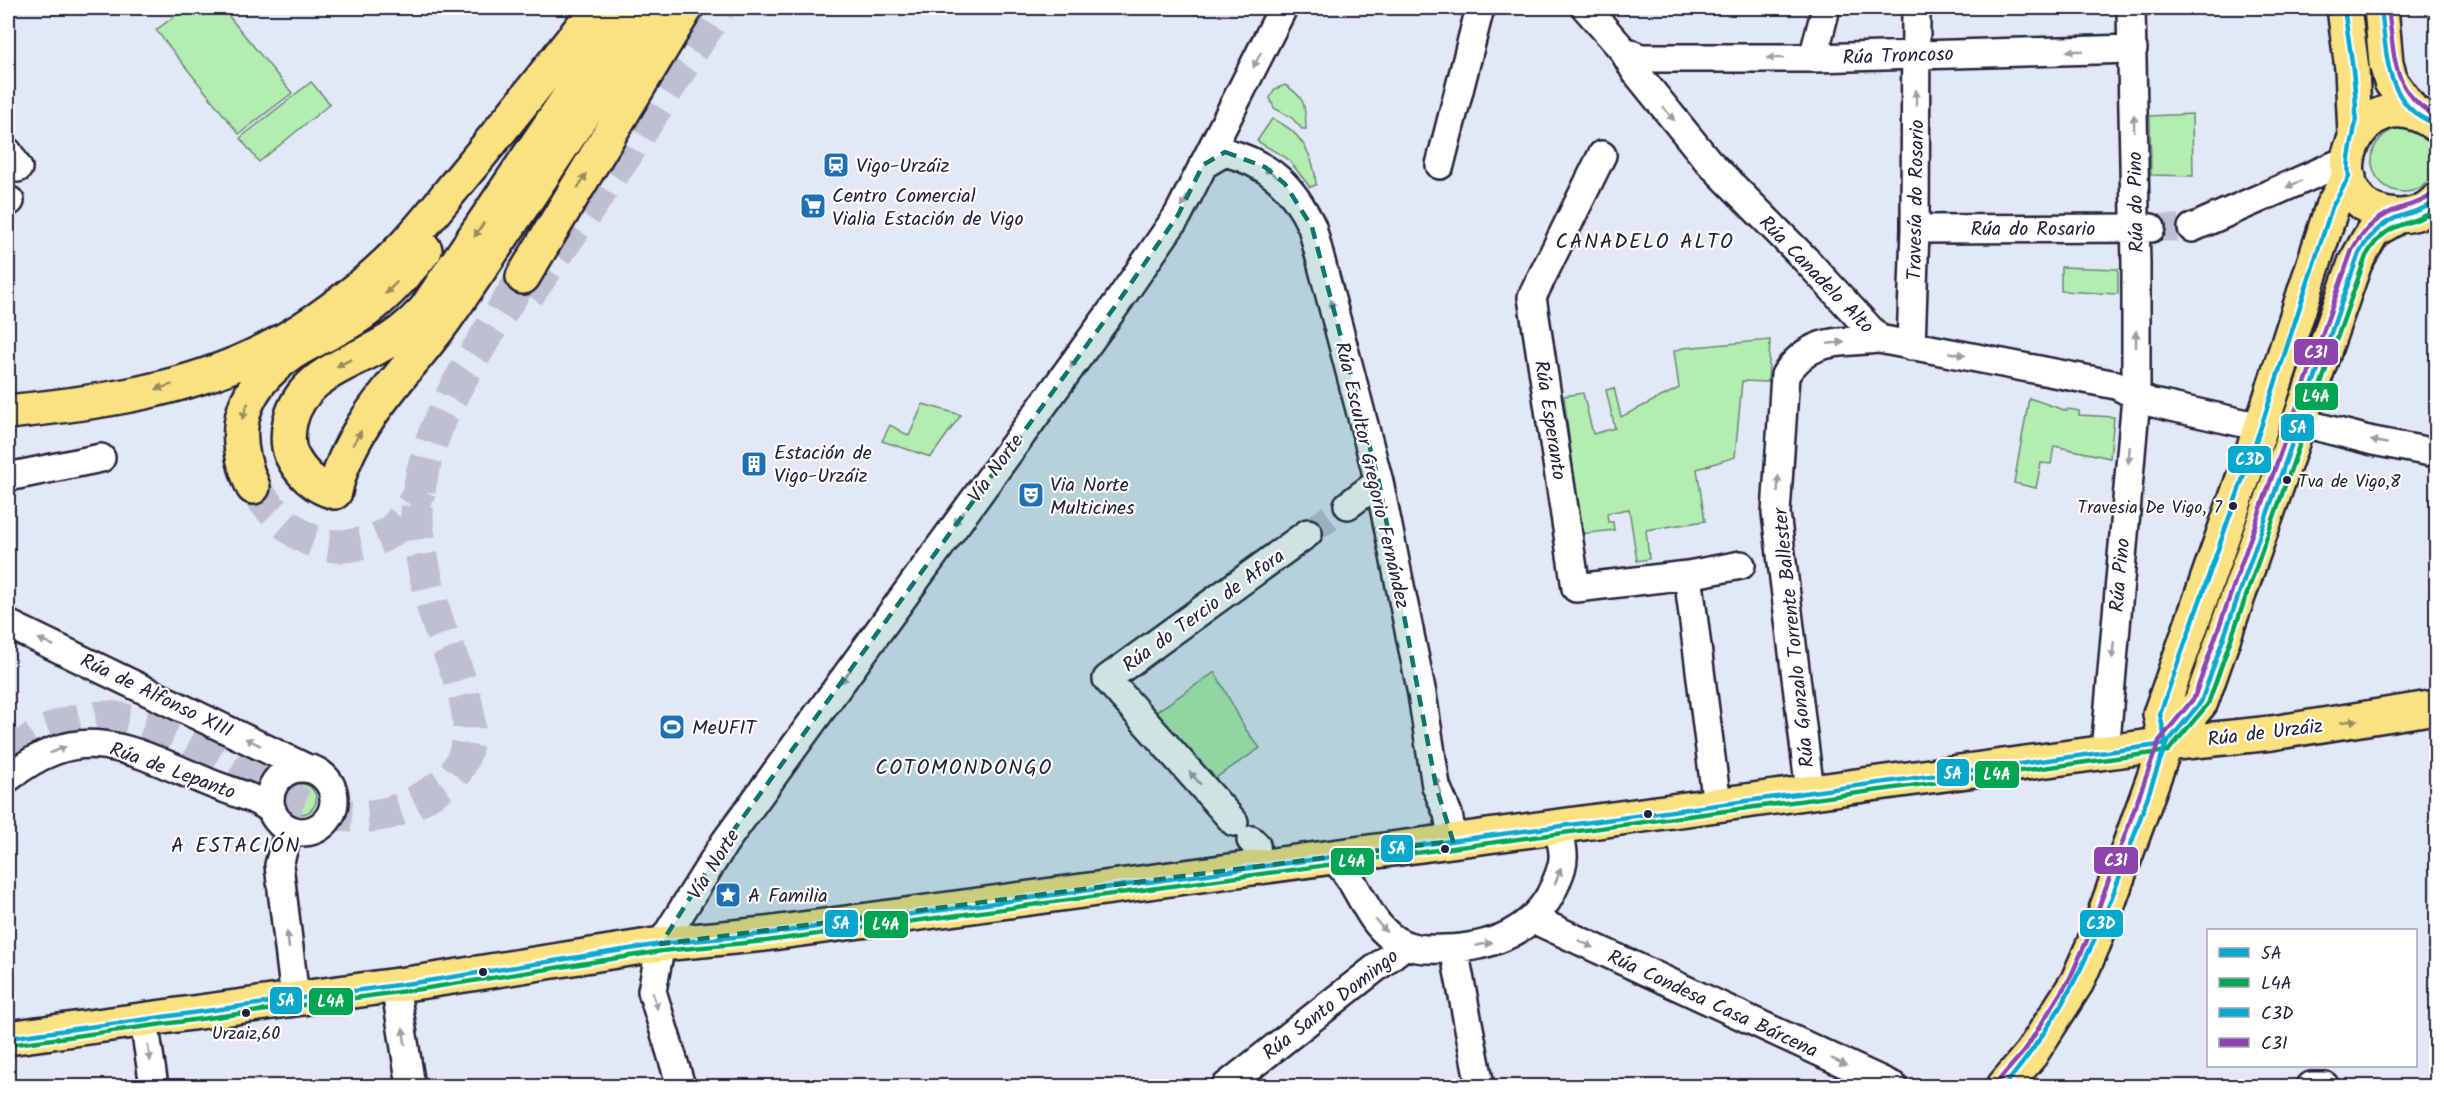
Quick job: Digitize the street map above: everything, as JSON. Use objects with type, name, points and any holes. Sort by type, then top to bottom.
[{"type":"main road","points":[[8,412],[56,407],[155,390],[218,370],[266,350],[330,310],[402,248],[517,111],[597,8]]},
{"type":"main road","points":[[253,487],[242,461],[239,435],[244,412],[255,388],[274,366],[362,314],[414,265],[577,48],[603,8]]},
{"type":"main road","points":[[629,8],[425,310],[407,329],[378,348],[322,375],[304,390],[292,412],[288,431],[290,451],[298,467],[325,489],[335,492],[338,474],[357,438],[382,401],[445,320],[653,8]]},
{"type":"main road","points":[[523,276],[686,8]]},
{"type":"main road","points":[[2344,8],[2354,81],[2350,157],[2353,188],[2367,205],[2388,215],[2424,210]]},
{"type":"main road","points":[[2381,8],[2386,41],[2386,63],[2391,82],[2429,112]]},
{"type":"main road","points":[[2166,744],[2160,714],[2261,427],[2350,157],[2371,119],[2391,111],[2429,112]]},
{"type":"main road","points":[[2004,1086],[2031,1054],[2077,982],[2094,943],[2166,744],[2201,702],[2359,253],[2373,231],[2424,210]]},
{"type":"main road","name":"Rúa de Urzáiz","points":[[1344,860],[1453,841],[2105,752],[2272,733],[2436,707]]},
{"type":"main road","points":[[8,1038],[395,985],[661,944],[765,934],[1248,843],[1344,860]]},
{"type":"street","name":"Vía Norte","points":[[661,944],[682,914],[725,842],[1116,305],[1178,215],[1217,149],[1283,8]]},
{"type":"street","points":[[1440,165],[1480,8]]},
{"type":"street","name":"Rúa Canadelo Alto","points":[[1586,8],[1623,50],[1645,83],[1708,161],[1806,260],[1879,339],[2116,385],[2136,397],[2222,420],[2261,427]]},
{"type":"street","points":[[1813,58],[1826,8]]},
{"type":"street","name":"Travesía do Rosario","points":[[1911,345],[1916,229],[1916,8]]},
{"type":"street","name":"Rúa do Pino","points":[[2131,8],[2143,228],[2136,397]]},
{"type":"street","name":"Rúa Troncoso","points":[[1623,50],[1640,58],[1813,58],[2133,50]]},
{"type":"street","points":[[1645,83],[1644,75],[1662,58]]},
{"type":"street","name":"Rúa Escultor Gregorio Fernández","points":[[1217,149],[1265,167],[1285,184],[1304,210],[1312,227],[1379,482],[1422,694],[1437,786],[1448,814],[1453,841]]},
{"type":"street","name":"Rúa Esperanto","points":[[1602,155],[1532,297],[1576,588],[1688,575],[1741,565]]},
{"type":"street","points":[[2192,228],[2350,157]]},
{"type":"street","name":"Rúa do Rosario","points":[[1916,229],[2143,228]]},
{"type":"street","name":"Rúa Gonzalo Torrente Ballester","points":[[1810,792],[1776,513],[1785,375],[1797,357],[1809,349],[1824,344],[1879,339]]},
{"type":"street","name":"Rúa Pino","points":[[2105,752],[2136,397]]},
{"type":"street","points":[[2299,422],[2332,432],[2436,453]]},
{"type":"street","points":[[8,477],[101,458]]},
{"type":"street","points":[[1348,505],[1379,482]]},
{"type":"street","name":"Rúa do Tercio de Afora","points":[[1248,843],[1107,679],[1308,533]]},
{"type":"street","points":[[1688,575],[1717,805]]},
{"type":"street","name":"Rúa de Alfonso XIII","points":[[8,624],[306,768]]},
{"type":"street","name":"Rúa de Lepanto","points":[[8,778],[37,758],[58,749],[69,745],[96,743],[149,757],[222,789],[246,796],[280,820]]},
{"type":"street","points":[[280,820],[297,832],[314,829],[329,817],[334,807],[334,796],[326,777],[306,768],[285,773],[272,789],[280,820],[279,865],[295,998]]},
{"type":"street","points":[[1344,860],[1377,923],[1391,937],[1405,945],[1424,950],[1454,949],[1491,943],[1515,934],[1547,903],[1563,865],[1563,852],[1557,827]]},
{"type":"street","name":"Rúa Condesa Casa Bárcena","points":[[1533,919],[1893,1086]]},
{"type":"street","points":[[661,944],[652,991],[681,1086]]},
{"type":"street","name":"Rúa Santo Domingo","points":[[1227,1086],[1405,945]]},
{"type":"street","points":[[1454,949],[1480,1086]]},
{"type":"street","points":[[395,985],[411,1086]]},
{"type":"street","points":[[144,1021],[154,1086]]},
{"type":"street","points":[[2311,1086],[2325,1086]]},
{"type":"highlighted area","points":[[1225,152],[1265,167],[1285,184],[1312,227],[1379,482],[1436,786],[1453,841],[661,944],[725,842],[1116,305],[1178,215],[1203,165]]},
{"type":"green space","points":[[186,8],[222,8],[292,93],[239,134],[156,30]]},
{"type":"green space","points":[[311,82],[330,104],[259,162],[240,138]]},
{"type":"green space","points":[[1285,85],[1301,98],[1306,129],[1302,129],[1291,117],[1274,108],[1270,98],[1275,89]]},
{"type":"green space","points":[[2192,114],[2193,176],[2151,175],[2150,116]]},
{"type":"green space","points":[[1272,119],[1290,129],[1304,145],[1315,174],[1316,185],[1310,187],[1288,159],[1257,141]]},
{"type":"green space","points":[[2398,128],[2410,128],[2427,137],[2434,148],[2436,160],[2434,172],[2427,183],[2410,192],[2398,192],[2386,187],[2377,178],[2372,166],[2372,154],[2377,142],[2386,133]]},
{"type":"green space","points":[[2061,267],[2118,269],[2118,294],[2061,291]]},
{"type":"green space","points":[[1770,340],[1768,382],[1742,381],[1735,457],[1697,469],[1705,521],[1646,530],[1649,559],[1637,561],[1629,509],[1607,513],[1608,522],[1613,522],[1614,530],[1581,534],[1564,396],[1583,393],[1593,434],[1615,428],[1606,390],[1614,388],[1621,417],[1679,388],[1674,351],[1683,348]]},
{"type":"green space","points":[[2029,398],[2067,411],[2068,409],[2079,411],[2079,415],[2114,417],[2110,458],[2054,446],[2051,464],[2041,463],[2036,488],[2014,483]]},
{"type":"green space","points":[[923,404],[961,415],[931,457],[882,441],[890,425],[909,436]]},
{"type":"green space","points":[[1215,672],[1246,730],[1260,748],[1211,781],[1153,714]]},
{"type":"green space","points":[[301,784],[307,785],[315,793],[315,805],[307,813],[301,814],[295,813],[287,805],[286,799],[287,793],[295,785]]},
{"type":"tunnel","points":[[528,295],[624,158],[719,8]]},
{"type":"tunnel","points":[[2151,228],[2192,228]]},
{"type":"tunnel","points":[[8,758],[18,749],[52,729],[77,720],[103,717],[149,727],[204,751],[301,804],[347,816],[393,812],[422,798],[451,778],[466,751],[469,731],[468,711],[457,671],[435,614],[423,564],[417,515],[420,482],[428,451],[455,390],[523,277]]},
{"type":"tunnel","points":[[253,487],[290,528],[319,543],[337,546],[366,542],[384,536],[404,517],[421,489]]},
{"type":"tunnel","points":[[1308,533],[1348,505]]},
{"type":"transit line","name":"C3D","points":[[2344,8],[2356,102],[2349,177]]},
{"type":"transit line","name":"5A","points":[[2381,8],[2388,65],[2397,91],[2415,113],[2436,125]]},
{"type":"transit line","name":"C3I","points":[[2388,8],[2394,56],[2402,83],[2421,106],[2436,116]]},
{"type":"transit line","name":"C3D","points":[[2166,744],[2160,714],[2261,427],[2332,207],[2349,177]]},
{"type":"transit line","name":"C3I","points":[[1998,1081],[2025,1050],[2070,978],[2087,940],[2159,741],[2194,698],[2352,250],[2361,236],[2379,219],[2431,195]]},
{"type":"transit line","name":"5A","points":[[8,1038],[427,981],[661,944],[765,934],[2166,744],[2201,702],[2359,253],[2382,226],[2436,201]]},
{"type":"transit line","name":"L4A","points":[[9,1045],[428,988],[662,951],[766,941],[2168,751],[2208,704],[2366,256],[2374,244],[2390,230],[2436,210]]},
{"type":"transit line","name":"C3D","points":[[2004,1086],[2035,1047],[2083,965],[2102,923],[2166,744]]},
{"type":"place","name":"Vigo-Urzáiz","points":[[836,165]]},
{"type":"place","name":"Centro Comercial Vialia Estación de Vigo","points":[[813,206]]},
{"type":"place","name":"Estación de Vigo-Urzáiz","points":[[754,464]]},
{"type":"place","name":"Tva de Vigo,8","points":[[2287,480]]},
{"type":"place","name":"Via Norte Multicines","points":[[1031,495]]},
{"type":"place","name":"Travesia De Vigo, 7","points":[[2233,506]]},
{"type":"place","name":"MeUFIT","points":[[672,727]]},
{"type":"place","name":"A Familia","points":[[728,895]]},
{"type":"place","name":"Urzaiz,60","points":[[246,1013]]},
{"type":"district","name":"CANADELO ALTO","points":[[1645,241]]},
{"type":"district","name":"COTOMONDONGO","points":[[964,767]]},
{"type":"district","name":"A ESTACIÓN","points":[[236,845]]}]
